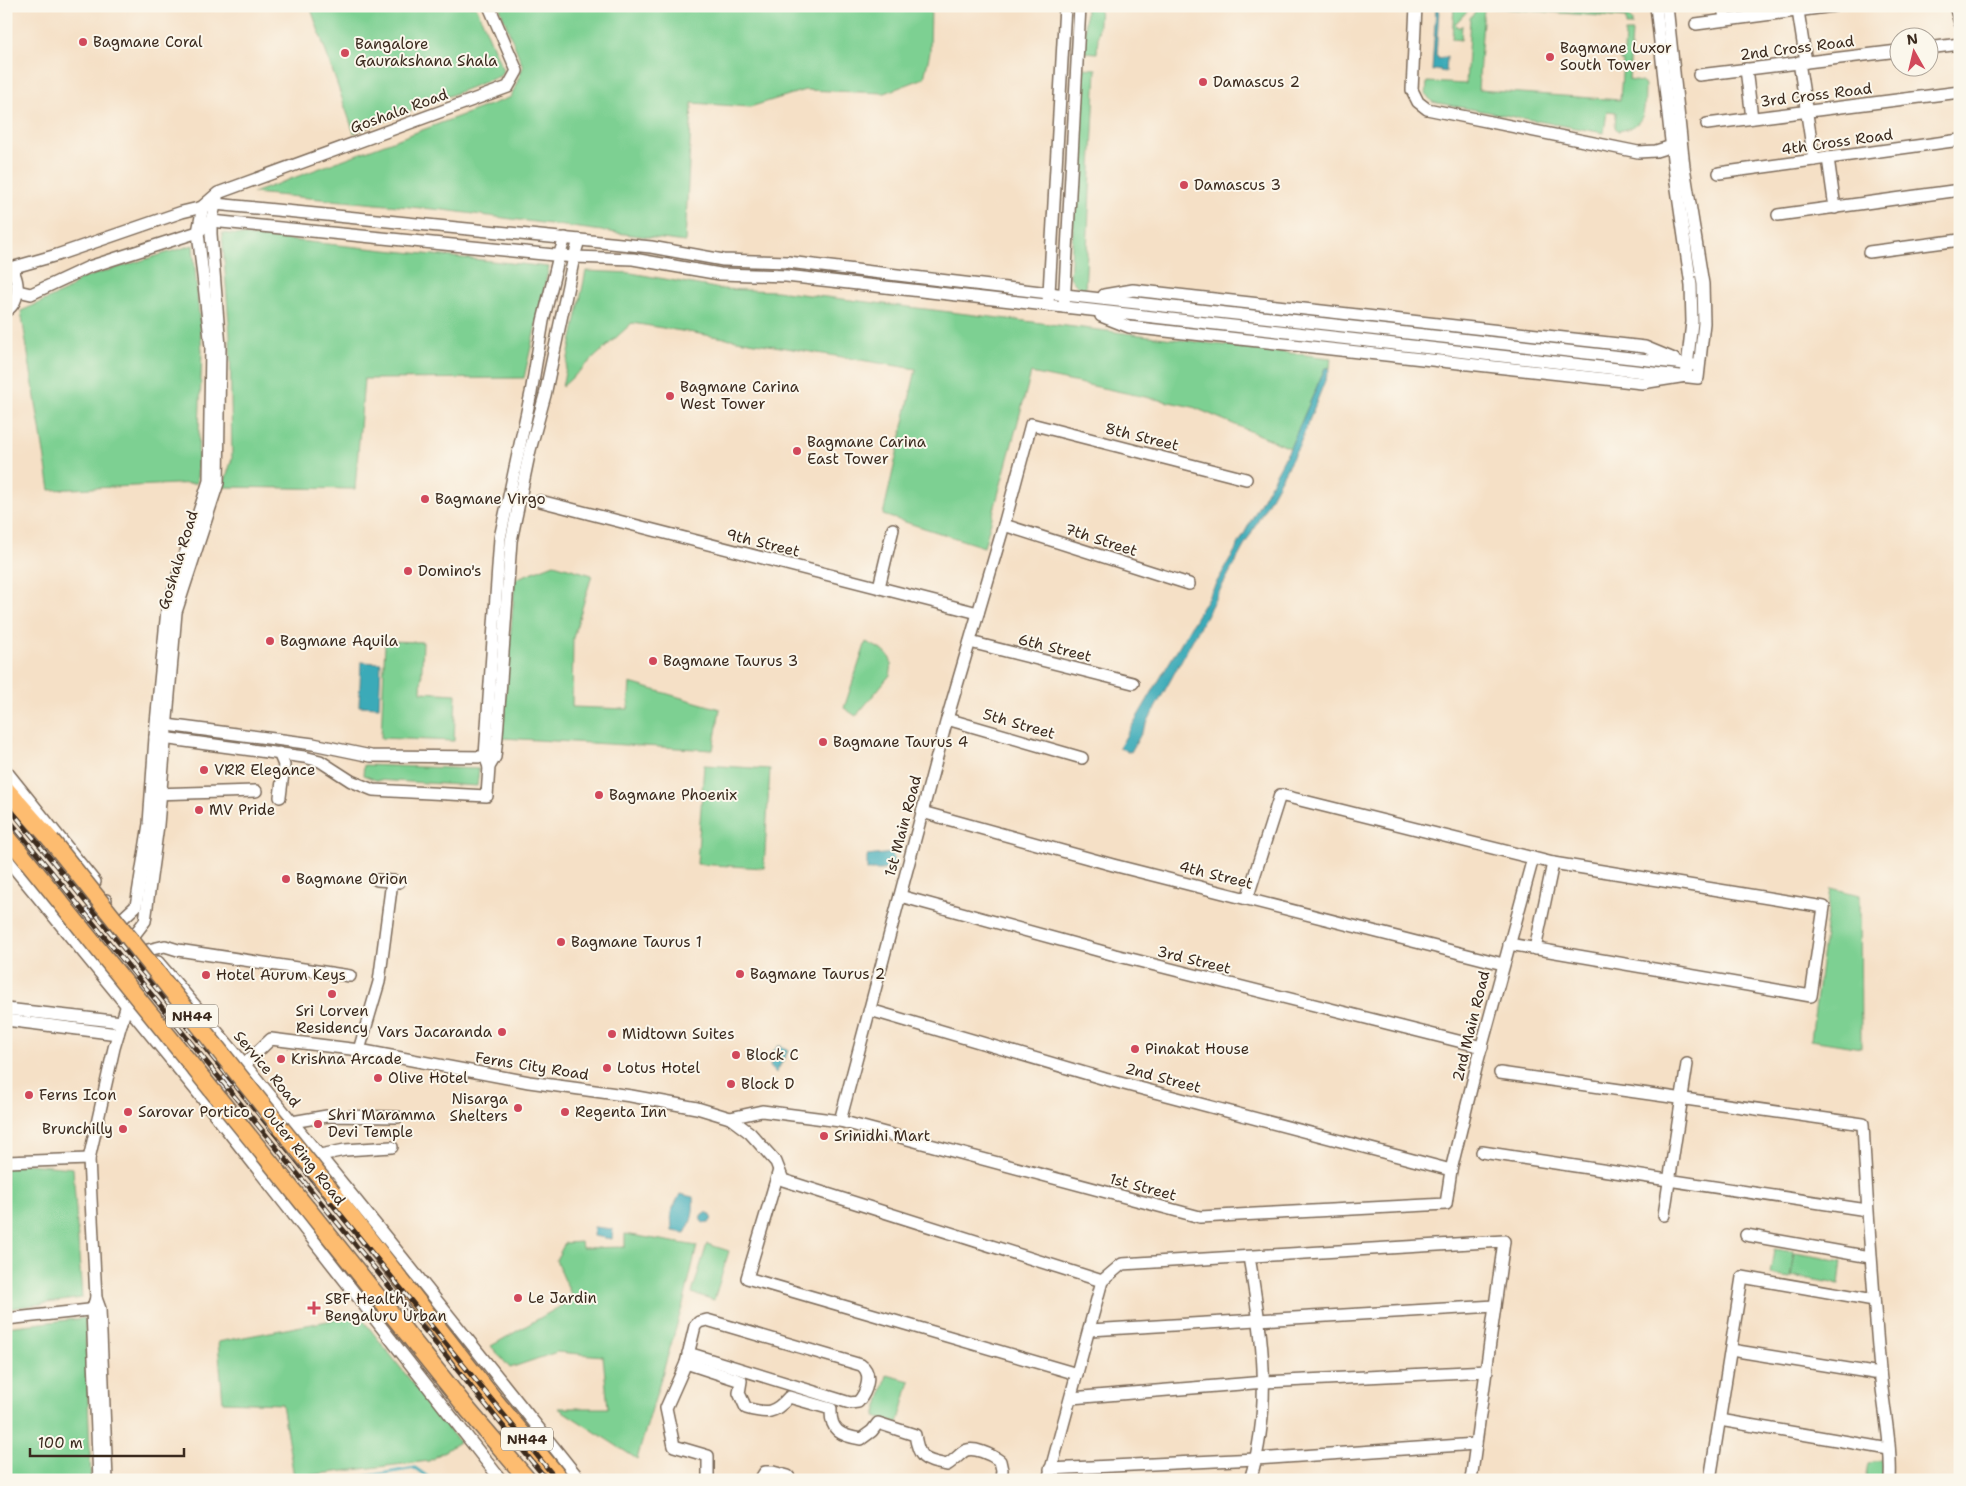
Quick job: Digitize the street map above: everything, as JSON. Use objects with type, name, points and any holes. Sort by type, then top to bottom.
[{"type":"highway","name":"Outer Ring Road","points":[[6,788],[51,840],[333,1192],[483,1385],[561,1480]]},
{"type":"highway","name":"Outer Ring Road","points":[[6,835],[469,1411],[528,1480]]},
{"type":"street","name":"Goshala Road","points":[[213,482],[211,347],[198,232],[212,201],[508,87],[517,71],[489,6]]},
{"type":"street","points":[[1048,299],[1066,6]]},
{"type":"street","points":[[1064,307],[1080,6]]},
{"type":"street","points":[[1416,6],[1412,90],[1418,102],[1427,109],[1638,152],[1656,151],[1672,146]]},
{"type":"street","points":[[1656,6],[1672,146],[1691,285],[1692,322],[1686,376]]},
{"type":"street","points":[[6,311],[10,308],[18,291],[17,278],[9,266],[58,255],[212,201],[651,247],[723,260],[788,262],[1048,299],[1064,307],[1086,310],[1698,378],[1704,323],[1703,284],[1684,166],[1667,6]]},
{"type":"street","points":[[1724,6],[1725,20]]},
{"type":"street","points":[[1696,24],[1771,10],[1798,11],[1834,6]]},
{"type":"street","points":[[1956,6],[1960,23]]},
{"type":"street","points":[[1798,11],[1807,111],[1814,160]]},
{"type":"street","points":[[1938,47],[1960,44]]},
{"type":"street","name":"2nd Cross Road","points":[[1699,75],[1888,52]]},
{"type":"street","points":[[1746,69],[1752,118]]},
{"type":"street","name":"3rd Cross Road","points":[[1707,124],[1960,92]]},
{"type":"street","name":"4th Cross Road","points":[[1719,173],[1960,140]]},
{"type":"street","points":[[1828,158],[1835,208]]},
{"type":"street","points":[[1778,215],[1960,190]]},
{"type":"street","name":"Goshala Road","points":[[135,934],[145,921],[160,724],[176,612],[213,482],[220,347],[211,221],[212,201]]},
{"type":"street","points":[[18,291],[31,294],[89,267],[198,232],[211,221],[559,256],[633,259],[720,274],[786,276],[1048,299],[1065,295],[1087,297],[1700,366]]},
{"type":"street","points":[[160,737],[304,757],[320,762],[351,781],[373,790],[487,796],[500,538],[531,393],[542,321],[559,256],[566,238]]},
{"type":"street","points":[[489,760],[511,541],[530,450],[545,395],[579,240]]},
{"type":"street","points":[[1869,252],[1960,240]]},
{"type":"street","points":[[1087,297],[1133,290],[1430,323],[1645,347],[1688,364]]},
{"type":"street","points":[[1086,310],[1129,327],[1642,383],[1686,376]]},
{"type":"street","name":"8th Street","points":[[1031,424],[1246,479]]},
{"type":"street","name":"1st Main Road","points":[[840,1121],[947,719],[1004,525],[1031,424]]},
{"type":"street","name":"9th Street","points":[[540,502],[978,613]]},
{"type":"street","name":"7th Street","points":[[1004,525],[1189,584]]},
{"type":"street","points":[[879,588],[893,529]]},
{"type":"street","name":"6th Street","points":[[970,642],[1133,683]]},
{"type":"street","name":"5th Street","points":[[947,719],[1082,758]]},
{"type":"street","points":[[160,724],[313,744],[371,756],[489,760]]},
{"type":"street","points":[[279,753],[284,765],[280,797]]},
{"type":"street","name":"Service Road","points":[[6,771],[58,834],[148,950],[320,1155],[580,1480]]},
{"type":"street","points":[[155,794],[256,791]]},
{"type":"street","name":"Goshala Road","points":[[122,918],[136,906],[148,824],[155,794]]},
{"type":"street","points":[[1247,899],[1280,795],[1553,863],[1824,907],[1811,996],[1535,950],[1509,944]]},
{"type":"street","name":"4th Street","points":[[922,812],[1113,865],[1503,964]]},
{"type":"street","points":[[6,858],[205,1102],[501,1480]]},
{"type":"street","name":"2nd Main Road","points":[[1446,1204],[1451,1170],[1503,964],[1533,858]]},
{"type":"street","points":[[1535,950],[1553,863]]},
{"type":"street","points":[[358,1050],[379,982],[396,882],[377,880]]},
{"type":"street","name":"3rd Street","points":[[900,896],[1115,956],[1482,1047]]},
{"type":"street","points":[[67,933],[85,916],[108,899]]},
{"type":"street","points":[[148,950],[164,946],[178,950],[350,976]]},
{"type":"street","points":[[107,1480],[89,1159],[118,1034],[127,1004]]},
{"type":"street","points":[[6,1009],[122,1022]]},
{"type":"street","name":"2nd Street","points":[[870,1010],[1105,1078],[1451,1170]]},
{"type":"street","points":[[6,1020],[118,1034]]},
{"type":"street","name":"Ferns City Road","points":[[244,1064],[271,1038],[358,1050],[529,1082],[631,1096],[697,1108],[730,1118],[762,1111],[824,1119]]},
{"type":"street","points":[[205,1102],[244,1064]]},
{"type":"street","points":[[1664,1216],[1687,1064]]},
{"type":"street","points":[[1500,1073],[1863,1124],[1870,1257],[1880,1374],[1891,1464],[1890,1480]]},
{"type":"street","points":[[292,1122],[327,1116],[398,1117]]},
{"type":"street","points":[[730,1118],[750,1133],[776,1162],[783,1180],[1102,1281]]},
{"type":"street","name":"1st Street","points":[[824,1119],[840,1121],[1200,1217],[1446,1204]]},
{"type":"street","points":[[320,1155],[345,1150],[392,1147]]},
{"type":"street","points":[[1482,1152],[1867,1210]]},
{"type":"street","points":[[6,1162],[89,1159]]},
{"type":"street","points":[[779,1170],[747,1278],[1077,1374]]},
{"type":"street","points":[[1746,1235],[1870,1257]]},
{"type":"street","points":[[1471,1480],[1487,1371],[1504,1241],[1122,1264],[1102,1281],[1049,1474],[1476,1444]]},
{"type":"street","points":[[1249,1257],[1260,1320],[1265,1382],[1256,1459],[1250,1480]]},
{"type":"street","points":[[1710,1480],[1742,1277],[1874,1300]]},
{"type":"street","points":[[6,1319],[96,1305]]},
{"type":"street","points":[[96,1305],[99,1480]]},
{"type":"street","points":[[1090,1330],[1495,1306]]},
{"type":"street","points":[[687,1358],[813,1391],[850,1403],[858,1402],[863,1397],[869,1376],[867,1368],[861,1365],[707,1320],[699,1322],[695,1326],[687,1358],[666,1408],[674,1446],[708,1456],[708,1480]]},
{"type":"street","points":[[1730,1350],[1880,1374]]},
{"type":"street","points":[[687,1358],[741,1381],[739,1393],[746,1408],[764,1413],[780,1408],[789,1397],[831,1410],[830,1420],[835,1430],[848,1437],[861,1439],[872,1432],[878,1423],[915,1435],[918,1451],[927,1460],[947,1465],[959,1458],[963,1452],[973,1450],[994,1456],[1000,1461],[1002,1470],[1001,1480]]},
{"type":"street","points":[[1071,1398],[1265,1382],[1487,1371]]},
{"type":"street","points":[[810,1403],[813,1391]]},
{"type":"street","points":[[1720,1420],[1889,1450]]},
{"type":"street","points":[[760,1480],[764,1472],[773,1472],[788,1476],[791,1480]]},
{"type":"green space","points":[[310,6],[476,6],[503,70],[500,76],[354,133]]},
{"type":"green space","points":[[499,6],[931,6],[930,52],[924,78],[885,93],[805,90],[750,107],[692,103],[685,242],[444,210],[253,193],[511,97],[523,67]]},
{"type":"green space","points":[[1086,6],[1100,6],[1097,53],[1084,52]]},
{"type":"green space","points":[[1454,6],[1472,6],[1455,24],[1459,28],[1462,25],[1461,40],[1452,39]]},
{"type":"green space","points":[[1480,6],[1528,6],[1527,8],[1627,15],[1632,21],[1632,26],[1626,26],[1626,18],[1484,7],[1478,90],[1620,100],[1623,61],[1620,61],[1621,52],[1624,52],[1625,32],[1632,32],[1629,80],[1641,82],[1645,85],[1644,109],[1639,121],[1628,129],[1618,131],[1615,127],[1616,112],[1607,111],[1604,133],[1432,102],[1426,94],[1427,82],[1466,84],[1470,18]]},
{"type":"green space","points":[[1083,68],[1096,69],[1085,291],[1076,285],[1070,277]]},
{"type":"green space","points":[[222,233],[549,267],[524,378],[364,379],[355,489],[223,487],[232,459],[230,335]]},
{"type":"green space","points":[[193,245],[202,351],[197,483],[50,490],[21,311],[66,291],[80,279]]},
{"type":"green space","points":[[586,271],[631,273],[721,289],[776,291],[1331,358],[1330,368],[1325,368],[1290,448],[1193,407],[1031,373],[984,547],[883,515],[916,369],[632,323],[562,387]]},
{"type":"green space","points":[[554,564],[592,575],[573,638],[572,707],[628,709],[630,683],[720,709],[713,750],[502,738],[515,579]]},
{"type":"green space","points":[[385,641],[423,642],[421,692],[456,694],[454,741],[381,738]]},
{"type":"green space","points":[[866,642],[882,650],[889,657],[891,668],[890,675],[856,716],[844,708]]},
{"type":"green space","points":[[364,765],[479,769],[477,786],[376,780],[363,775]]},
{"type":"green space","points":[[704,765],[770,769],[764,868],[697,864]]},
{"type":"green space","points":[[1831,888],[1860,895],[1861,1048],[1811,1040]]},
{"type":"green space","points":[[6,1162],[73,1168],[82,1298],[6,1309]]},
{"type":"green space","points":[[625,1234],[697,1246],[684,1301],[637,1459],[558,1408],[608,1408],[603,1356],[557,1352],[510,1368],[491,1346],[573,1299],[556,1260],[565,1243],[581,1242],[582,1248],[625,1247]]},
{"type":"green space","points":[[707,1244],[729,1251],[714,1300],[692,1293]]},
{"type":"green space","points":[[1774,1249],[1794,1252],[1790,1278],[1770,1275]]},
{"type":"green space","points":[[1795,1253],[1842,1261],[1839,1284],[1791,1276]]},
{"type":"green space","points":[[359,1315],[459,1442],[429,1461],[294,1477],[282,1404],[223,1402],[218,1342]]},
{"type":"green space","points":[[85,1318],[91,1480],[6,1480],[6,1327]]},
{"type":"green space","points":[[887,1375],[910,1381],[898,1424],[875,1417]]},
{"type":"green space","points":[[1888,1460],[1888,1480],[1865,1480],[1868,1463]]},
{"type":"water","points":[[1436,8],[1439,9],[1436,56],[1438,59],[1447,57],[1446,72],[1440,71],[1440,69],[1432,71]]},
{"type":"water","points":[[1325,368],[1330,368],[1299,446],[1131,752],[1119,748],[1231,558],[1290,448]]},
{"type":"water","points":[[361,662],[381,663],[379,707],[359,706]]},
{"type":"water","points":[[892,853],[896,867],[882,870],[867,870],[867,856]]},
{"type":"water","points":[[778,1046],[782,1046],[788,1051],[776,1073],[770,1067],[773,1051]]},
{"type":"water","points":[[680,1194],[693,1197],[690,1224],[685,1233],[672,1231],[671,1212]]},
{"type":"water","points":[[706,1212],[712,1218],[706,1224],[700,1218]]},
{"type":"water","points":[[594,1227],[613,1229],[612,1239],[593,1236]]},
{"type":"waterway","points":[[345,1480],[415,1468],[432,1480]]},
{"type":"railway","points":[[6,804],[557,1480]]},
{"type":"railway","points":[[6,816],[547,1480]]},
{"type":"place","name":"Bagmane Coral","points":[[83,42]]},
{"type":"place","name":"Bangalore Gaurakshana Shala","points":[[345,53]]},
{"type":"place","name":"Bagmane Luxor South Tower","points":[[1550,57]]},
{"type":"place","name":"Damascus 2","points":[[1203,82]]},
{"type":"place","name":"Damascus 3","points":[[1184,185]]},
{"type":"place","name":"Bagmane Carina West Tower","points":[[670,396]]},
{"type":"place","name":"Bagmane Carina East Tower","points":[[797,451]]},
{"type":"place","name":"Bagmane Virgo","points":[[425,499]]},
{"type":"place","name":"Domino's","points":[[408,571]]},
{"type":"place","name":"Bagmane Aquila","points":[[270,641]]},
{"type":"place","name":"Bagmane Taurus 3","points":[[653,661]]},
{"type":"place","name":"Bagmane Taurus 4","points":[[823,742]]},
{"type":"place","name":"VRR Elegance","points":[[204,770]]},
{"type":"place","name":"Bagmane Phoenix","points":[[599,795]]},
{"type":"place","name":"MV Pride","points":[[199,810]]},
{"type":"place","name":"Bagmane Orion","points":[[286,879]]},
{"type":"place","name":"Bagmane Taurus 1","points":[[561,942]]},
{"type":"place","name":"Bagmane Taurus 2","points":[[740,974]]},
{"type":"place","name":"Hotel Aurum Keys","points":[[206,975]]},
{"type":"place","name":"Sri Lorven Residency","points":[[332,994]]},
{"type":"place","name":"Vars Jacaranda","points":[[502,1032]]},
{"type":"place","name":"Midtown Suites","points":[[612,1034]]},
{"type":"place","name":"Pinakat House","points":[[1135,1049]]},
{"type":"place","name":"Block C","points":[[736,1055]]},
{"type":"place","name":"Krishna Arcade","points":[[281,1059]]},
{"type":"place","name":"Lotus Hotel","points":[[607,1068]]},
{"type":"place","name":"Olive Hotel","points":[[378,1078]]},
{"type":"place","name":"Block D","points":[[731,1084]]},
{"type":"place","name":"Ferns Icon","points":[[29,1095]]},
{"type":"place","name":"Nisarga Shelters","points":[[518,1108]]},
{"type":"place","name":"Sarovar Portico","points":[[128,1112]]},
{"type":"place","name":"Regenta Inn","points":[[565,1112]]},
{"type":"place","name":"Shri Maramma Devi Temple","points":[[318,1124]]},
{"type":"place","name":"Brunchilly","points":[[123,1129]]},
{"type":"place","name":"Srinidhi Mart","points":[[824,1136]]},
{"type":"place","name":"Le Jardin","points":[[518,1298]]},
{"type":"place","name":"SBF Health, Bengaluru Urban","points":[[314,1308]]}]
